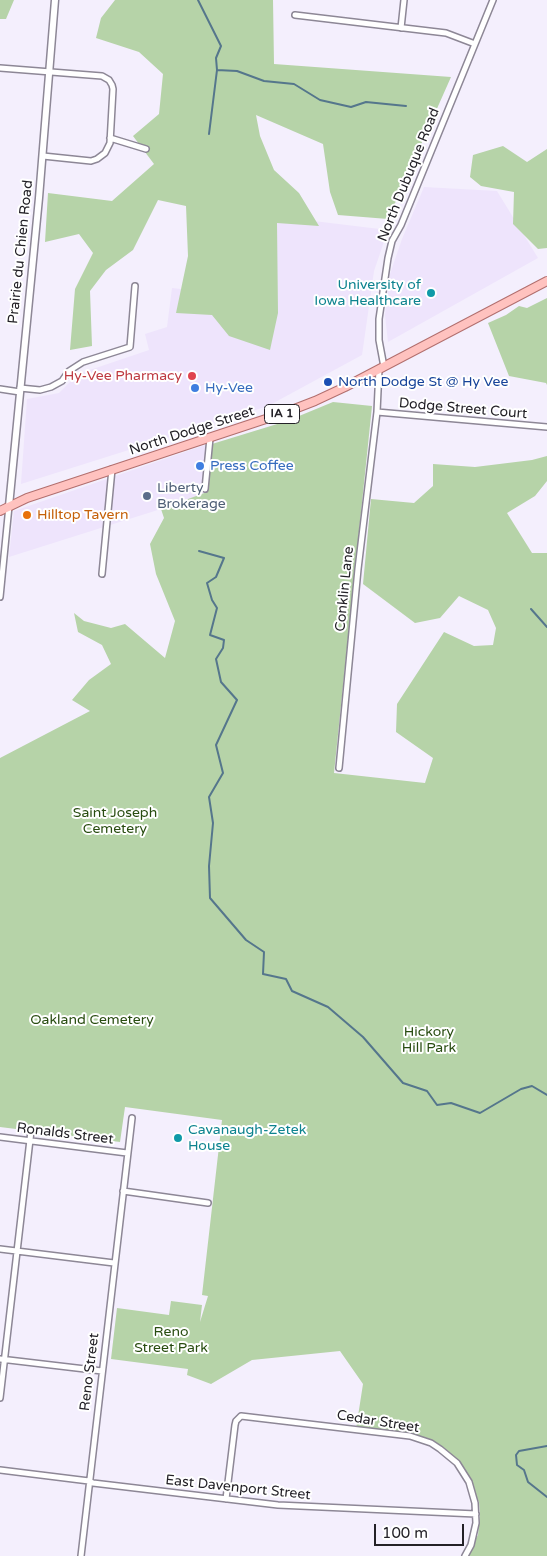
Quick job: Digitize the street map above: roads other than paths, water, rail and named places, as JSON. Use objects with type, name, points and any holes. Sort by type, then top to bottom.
[{"type":"main road","name":"North Dodge Street","points":[[0,511],[27,498],[284,413],[345,387],[547,281]]},
{"type":"street","name":"Prairie du Chien Road","points":[[9,506],[43,156],[55,0]]},
{"type":"street","points":[[401,28],[404,0]]},
{"type":"street","name":"North Dubuque Road","points":[[377,412],[382,368],[378,320],[392,241],[493,0]]},
{"type":"street","points":[[295,15],[446,33],[475,44]]},
{"type":"street","points":[[0,68],[102,76],[109,80],[113,89],[110,138],[105,153],[91,161],[43,156]]},
{"type":"street","points":[[110,138],[146,149]]},
{"type":"street","points":[[0,389],[40,390],[51,387],[62,381],[70,371],[83,362],[130,347],[135,286]]},
{"type":"street","name":"Dodge Street Court","points":[[377,412],[547,427]]},
{"type":"street","name":"Conklin Lane","points":[[339,768],[358,569],[377,412]]},
{"type":"street","points":[[205,488],[210,438]]},
{"type":"street","points":[[102,574],[112,469]]},
{"type":"street","points":[[0,597],[9,506]]},
{"type":"street","name":"Reno Street","points":[[81,1556],[132,1118]]},
{"type":"street","points":[[0,1398],[2,1360],[31,1130]]},
{"type":"street","name":"Ronalds Street","points":[[0,1137],[127,1154]]},
{"type":"street","points":[[123,1191],[208,1203]]},
{"type":"street","points":[[0,1249],[114,1263]]},
{"type":"street","points":[[2,1360],[102,1372]]},
{"type":"street","name":"Cedar Street","points":[[226,1499],[236,1421],[238,1418],[245,1416],[402,1435],[420,1439],[440,1449],[463,1472],[472,1492],[476,1514]]},
{"type":"street","name":"East Davenport Street","points":[[0,1470],[90,1481],[95,1484],[278,1505],[476,1514]]},
{"type":"street","points":[[465,1556],[474,1534],[476,1514]]},
{"type":"waterway","points":[[198,0],[221,46],[216,58],[217,70],[209,134]]},
{"type":"waterway","points":[[217,70],[237,71],[264,81],[294,84],[320,100],[351,107],[366,102],[406,106]]},
{"type":"waterway","points":[[199,551],[224,558],[216,577],[207,583],[212,600],[217,608],[210,635],[224,640],[223,648],[216,659],[221,682],[237,700],[216,745],[223,773],[209,797],[213,823],[209,866],[210,898],[246,940],[264,952],[263,974],[286,979],[292,991],[328,1007],[363,1037],[403,1083],[427,1091],[437,1105],[451,1103],[480,1113],[521,1089],[532,1086],[547,1095]]},
{"type":"waterway","points":[[531,609],[547,627]]},
{"type":"waterway","points":[[547,1446],[519,1451],[516,1455],[517,1465],[524,1470],[528,1482],[547,1497]]},
{"type":"place","name":"University of Iowa Healthcare","points":[[431,293]]},
{"type":"place","name":"Hy-Vee Pharmacy","points":[[192,376]]},
{"type":"place","name":"North Dodge St @ Hy Vee","points":[[328,382]]},
{"type":"place","name":"Hy-Vee","points":[[195,388]]},
{"type":"place","name":"Press Coffee","points":[[200,466]]},
{"type":"place","name":"Liberty Brokerage","points":[[147,496]]},
{"type":"place","name":"Hilltop Tavern","points":[[27,515]]},
{"type":"place","name":"Cavanaugh-Zetek House","points":[[178,1138]]},
{"type":"park label","name":"Saint Joseph Cemetery","points":[[115,822]]},
{"type":"park label","name":"Oakland Cemetery","points":[[92,1020]]},
{"type":"park label","name":"Hickory Hill Park","points":[[429,1040]]},
{"type":"park label","name":"Reno Street Park","points":[[171,1340]]}]
